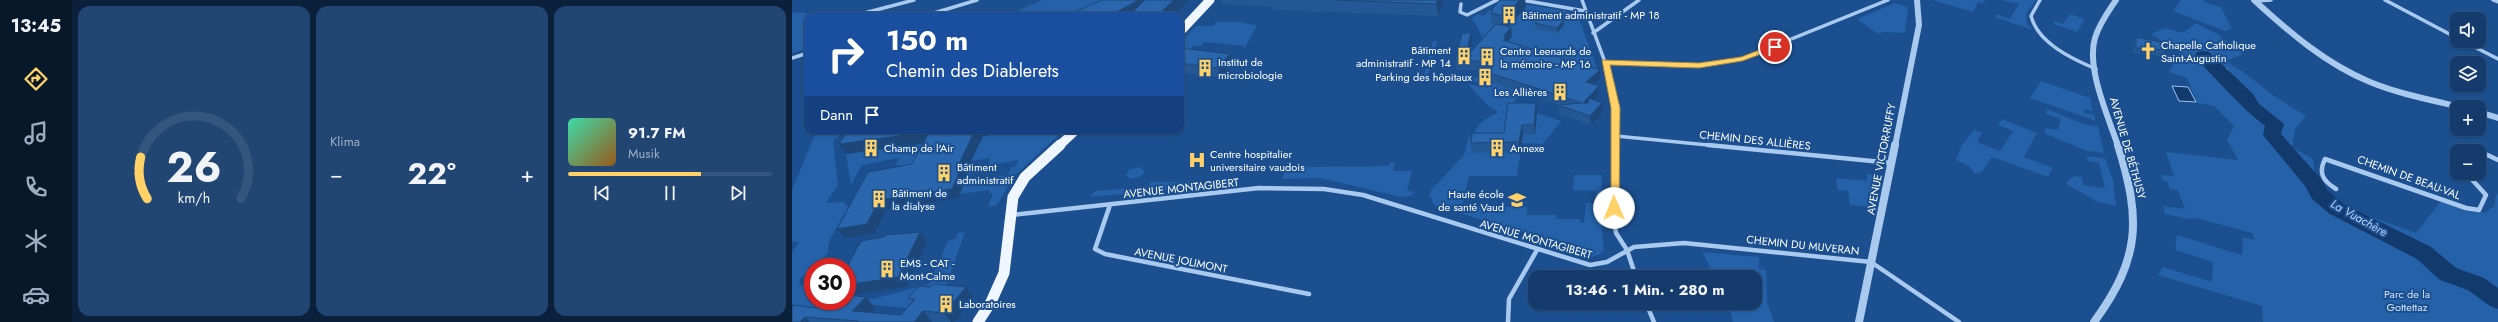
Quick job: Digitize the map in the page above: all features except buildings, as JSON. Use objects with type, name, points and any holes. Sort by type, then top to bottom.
[{"type":"main road","points":[[1184,28],[1210,0]]},
{"type":"main road","points":[[978,322],[991,302],[1001,281],[1007,258],[1010,215],[1013,197],[1020,184],[1072,134]]},
{"type":"street","points":[[868,12],[914,0]]},
{"type":"street","points":[[937,12],[977,0]]},
{"type":"street","points":[[1461,4],[1460,12],[1467,15],[1497,0]]},
{"type":"street","points":[[1522,0],[1585,11]]},
{"type":"street","points":[[1582,0],[1605,62],[1615,108],[1616,136],[1614,214],[1616,233],[1627,250],[1634,270]]},
{"type":"street","points":[[1593,33],[1639,0]]},
{"type":"street","points":[[1605,62],[1699,65],[1742,59],[1888,0]]},
{"type":"street","name":"AVENUE VICTOR-RUFFY","points":[[1859,322],[1919,25],[1917,0]]},
{"type":"street","points":[[2040,0],[2031,13],[2033,23],[2070,58],[2096,70]]},
{"type":"street","name":"AVENUE DE BÉTHUSY","points":[[2094,322],[2109,302],[2126,270],[2133,242],[2133,203],[2096,70],[2093,44],[2100,22],[2116,0]]},
{"type":"street","points":[[2255,1],[2270,0]]},
{"type":"street","points":[[2385,0],[2450,34]]},
{"type":"street","points":[[2493,0],[2498,2]]},
{"type":"street","points":[[2255,1],[2303,43],[2353,74],[2391,89],[2450,104]]},
{"type":"street","points":[[2477,48],[2498,59]]},
{"type":"street","points":[[792,58],[804,54]]},
{"type":"street","points":[[2486,114],[2498,118]]},
{"type":"street","name":"CHEMIN DES ALLIÈRES","points":[[1616,136],[1892,163]]},
{"type":"street","points":[[2486,154],[2498,160]]},
{"type":"street","name":"CHEMIN DE BEAU-VAL","points":[[2336,190],[2327,184],[2321,176],[2320,169],[2325,159],[2466,208],[2480,210],[2486,195],[2472,180]]},
{"type":"street","name":"AVENUE MONTAGIBERT","points":[[1010,215],[1259,188],[1324,189],[1363,196],[1590,265],[1606,264],[1627,250]]},
{"type":"street","name":"AVENUE JOLIMONT","points":[[1110,205],[1095,249],[1105,254],[1309,294]]},
{"type":"street","name":"CHEMIN DU MUVERAN","points":[[1627,250],[1674,243],[1701,243],[1871,262],[1959,322]]},
{"type":"street","points":[[1508,322],[1509,299],[1537,250]]},
{"type":"street","points":[[1649,310],[1654,322]]},
{"type":"green space","points":[[1042,0],[1124,0],[1096,12],[1014,12]]},
{"type":"green space","points":[[1932,0],[1985,0],[1983,3],[1978,2],[1973,12]]},
{"type":"green space","points":[[2000,0],[2036,0],[2026,14],[2027,24],[2033,30],[1995,17],[1996,14],[2010,19],[2019,4]]},
{"type":"green space","points":[[2181,0],[2203,0],[2206,3],[2221,7],[2232,29],[2225,31],[2173,11]]},
{"type":"green space","points":[[1507,1],[1577,13],[1597,68],[1597,73],[1505,45],[1512,36],[1485,42],[1472,18],[1478,14],[1484,16],[1490,9],[1495,10],[1500,4],[1495,3]]},
{"type":"green space","points":[[1895,3],[1908,7],[1905,33],[1884,32],[1878,34],[1857,19]]},
{"type":"green space","points":[[792,13],[804,13],[804,49],[792,53]]},
{"type":"green space","points":[[2070,14],[2085,19],[2077,32],[2053,24],[2055,21],[2063,24]]},
{"type":"green space","points":[[1216,22],[1241,22],[1257,26],[1244,49],[1244,46],[1204,42],[1201,46],[1193,46],[1187,56],[1184,56],[1184,39],[1196,26],[1214,26]]},
{"type":"green space","name":"Parc de la Gottettaz","points":[[2196,23],[2219,35],[2243,54],[2226,61],[2242,71],[2274,96],[2306,116],[2295,129],[2292,147],[2313,159],[2316,177],[2324,188],[2334,197],[2347,205],[2375,218],[2416,233],[2441,201],[2485,213],[2495,205],[2495,197],[2498,193],[2498,322],[2263,322],[2262,306],[2158,275],[2163,267],[2212,282],[2213,262],[2175,250],[2177,235],[2242,255],[2243,237],[2255,240],[2252,233],[2196,218],[2189,219],[2165,214],[2163,206],[2185,209],[2178,190],[2170,189],[2168,182],[2163,181],[2161,175],[2174,176],[2166,152],[2238,160],[2227,140],[2234,126],[2214,106],[2197,103],[2187,78],[2169,72],[2180,52],[2151,34],[2165,28],[2183,33]]},
{"type":"green space","points":[[1433,41],[1437,41],[1426,82],[1422,82]]},
{"type":"green space","points":[[1478,78],[1487,81],[1537,78],[1521,93],[1515,92],[1520,94],[1512,104],[1561,121],[1543,144],[1522,143],[1517,176],[1469,176],[1462,207],[1527,207],[1527,215],[1556,215],[1556,219],[1580,219],[1580,222],[1584,223],[1586,203],[1595,203],[1596,191],[1573,190],[1574,175],[1602,175],[1600,216],[1604,250],[1599,254],[1586,257],[1578,256],[1550,246],[1549,240],[1436,206],[1432,202],[1432,197],[1429,197],[1431,190],[1464,155],[1469,137],[1476,137],[1475,133],[1478,126],[1498,112],[1486,104],[1468,84],[1488,88],[1488,86],[1469,79]]},
{"type":"green space","points":[[2041,81],[2090,98],[2093,111],[2084,109],[2084,113],[2094,114],[2096,121],[2030,98]]},
{"type":"green space","points":[[2047,109],[2080,122],[2098,126],[2104,153],[2087,151],[2044,133],[2046,128],[2057,130],[2060,124],[2060,119],[2046,114]]},
{"type":"green space","points":[[2002,119],[2037,133],[2024,157],[2053,168],[2048,177],[1992,157],[1982,172],[1975,174],[1969,166],[1956,160],[1962,145],[1974,130],[1982,133],[1977,142],[2000,151],[2013,131],[1998,125]]},
{"type":"green space","points":[[815,134],[841,134],[833,141],[838,185],[826,203],[844,202],[848,208],[829,241],[828,253],[823,258],[804,258],[804,275],[800,279],[799,285],[804,286],[804,310],[792,307],[792,252],[799,242],[792,242],[792,190]]},
{"type":"green space","points":[[997,134],[1060,134],[1013,177],[997,205],[988,207],[993,194],[989,193],[990,190],[960,194],[968,171],[971,171],[969,180],[1008,175],[1011,168],[1016,166],[1018,160],[988,166],[990,158],[971,161],[983,136]]},
{"type":"green space","points":[[937,142],[897,178],[904,165],[895,166],[899,158],[862,165],[851,185],[846,154]]},
{"type":"green space","points":[[2086,156],[2105,158],[2113,180],[2116,206],[2098,202],[2066,184],[2072,177],[2079,176],[2082,177],[2083,185],[2105,188],[2099,163],[2088,161]]},
{"type":"green space","points":[[1390,163],[1395,163],[1393,171],[1412,171],[1407,191],[1415,192],[1411,196],[1401,197],[1320,178],[1282,179],[1287,167],[1389,166]]},
{"type":"green space","points":[[1139,167],[1145,171],[1141,175],[1136,178],[1128,178],[1126,176],[1129,170]]},
{"type":"green space","points":[[1867,174],[1875,175],[1868,207],[1850,205],[1848,191],[1838,190],[1836,178],[1867,181]]},
{"type":"green space","points":[[1151,182],[1189,182],[1191,185],[1187,188],[1090,197],[1095,191],[1148,187]]},
{"type":"green space","points":[[965,232],[943,295],[917,309],[856,304],[856,298],[873,299],[929,284],[948,241],[955,239],[958,233]]},
{"type":"green space","points":[[1702,252],[1759,257],[1759,269],[1766,270],[1767,302],[1774,322],[1733,322],[1730,310],[1762,310],[1762,270],[1711,270]]},
{"type":"green space","points":[[804,310],[826,310],[820,314]]},
{"type":"shaded area","points":[[2211,63],[2227,69],[2231,77],[2228,78],[2214,73],[2207,64]]},
{"type":"shaded area","points":[[2172,86],[2188,87],[2196,102],[2179,101]]},
{"type":"waterway","name":"La Vuachère","points":[[2203,56],[2247,98],[2252,107],[2275,124],[2272,135],[2314,184],[2319,194],[2337,209],[2424,253],[2448,274],[2476,284],[2498,300]]},
{"type":"place","name":"Bâtiment administratif - MP 18","points":[[1509,15]]},
{"type":"place","name":"Chapelle Catholique Saint-Augustin","points":[[2148,51]]},
{"type":"place","name":"Bâtiment administratif - MP 14","points":[[1464,56]]},
{"type":"place","name":"Centre Leenards de la mémoire - MP 16","points":[[1487,57]]},
{"type":"place","name":"Institut de microbiologie","points":[[1205,68]]},
{"type":"place","name":"Parking des hôpitaux","points":[[1485,77]]},
{"type":"place","name":"Les Allières","points":[[1560,92]]},
{"type":"place","name":"Champ de l'Air","points":[[871,148]]},
{"type":"place","name":"Annexe","points":[[1497,148]]},
{"type":"place","name":"Centre hospitalier universitaire vaudois","points":[[1197,160]]},
{"type":"place","name":"Bâtiment administratif","points":[[944,173]]},
{"type":"place","name":"Bâtiment de la dialyse","points":[[879,199]]},
{"type":"place","name":"Haute école de santé Vaud","points":[[1517,200]]},
{"type":"place","name":"EMS - CAT - Mont-Calme","points":[[887,269]]},
{"type":"place","name":"Laboratoires","points":[[946,304]]},
{"type":"route","points":[[1614,208],[1616,136],[1615,108],[1605,62],[1612,61],[1699,65],[1742,59],[1775,47]]}]
